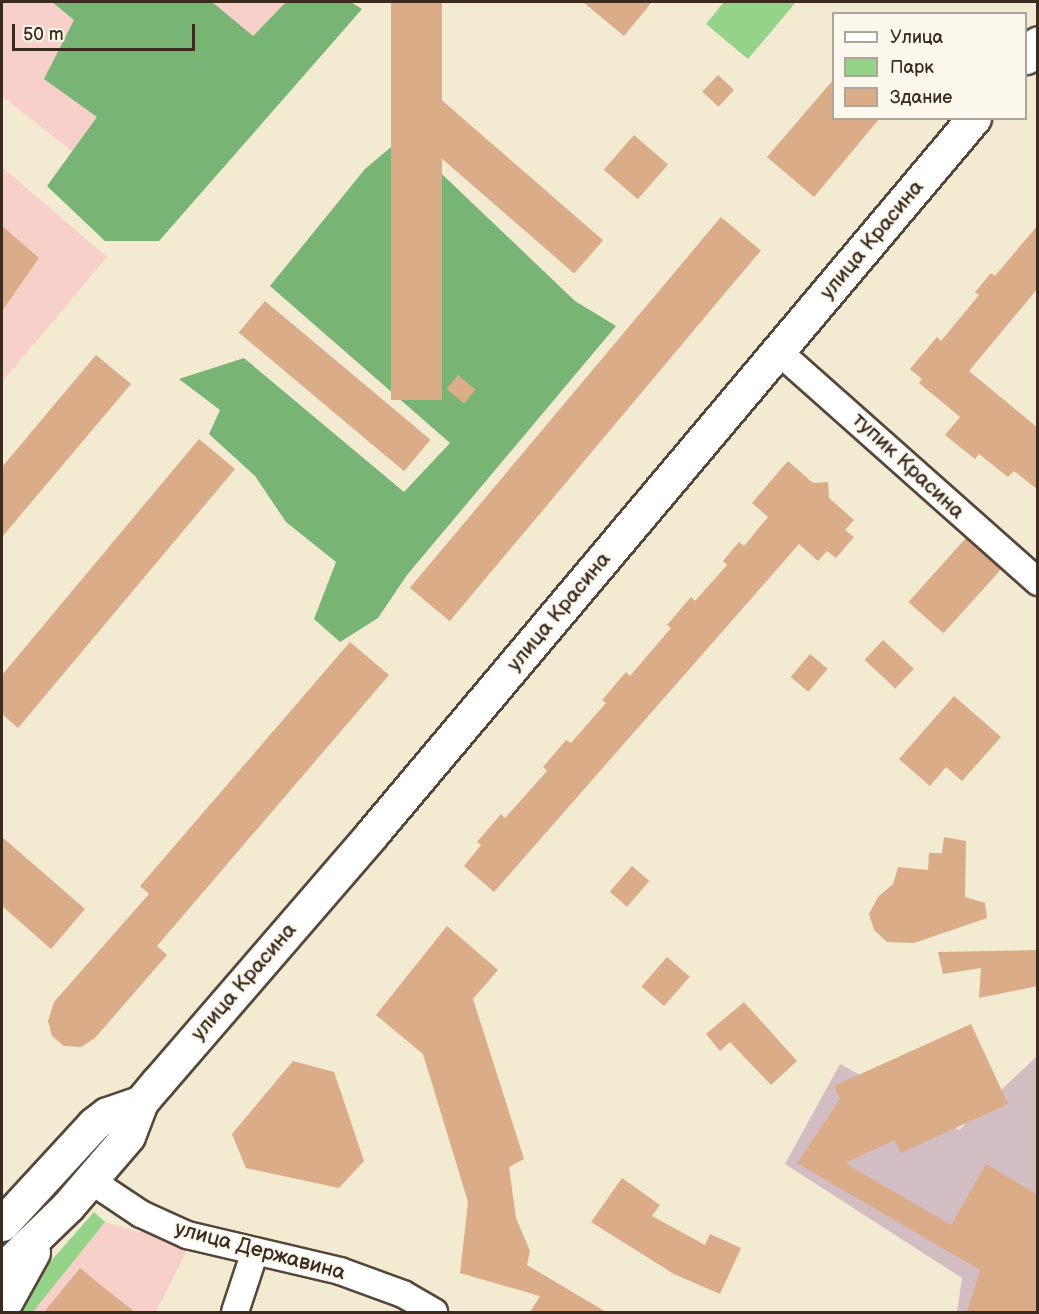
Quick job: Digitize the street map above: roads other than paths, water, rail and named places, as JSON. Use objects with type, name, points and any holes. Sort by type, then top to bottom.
[{"type":"main road","points":[[1027,56],[1038,43]]},
{"type":"main road","name":"улица Красина","points":[[2,1270],[44,1231],[128,1136],[141,1102],[972,120]]},
{"type":"main road","points":[[5,1218],[94,1124],[107,1114],[141,1102]]},
{"type":"main road","points":[[2,1308],[44,1231]]},
{"type":"street","name":"тупик Красина","points":[[778,351],[1038,582]]},
{"type":"street","name":"улица Державина","points":[[90,1180],[141,1214],[187,1235],[340,1271],[403,1294],[434,1312]]},
{"type":"street","points":[[235,1312],[255,1251]]}]
